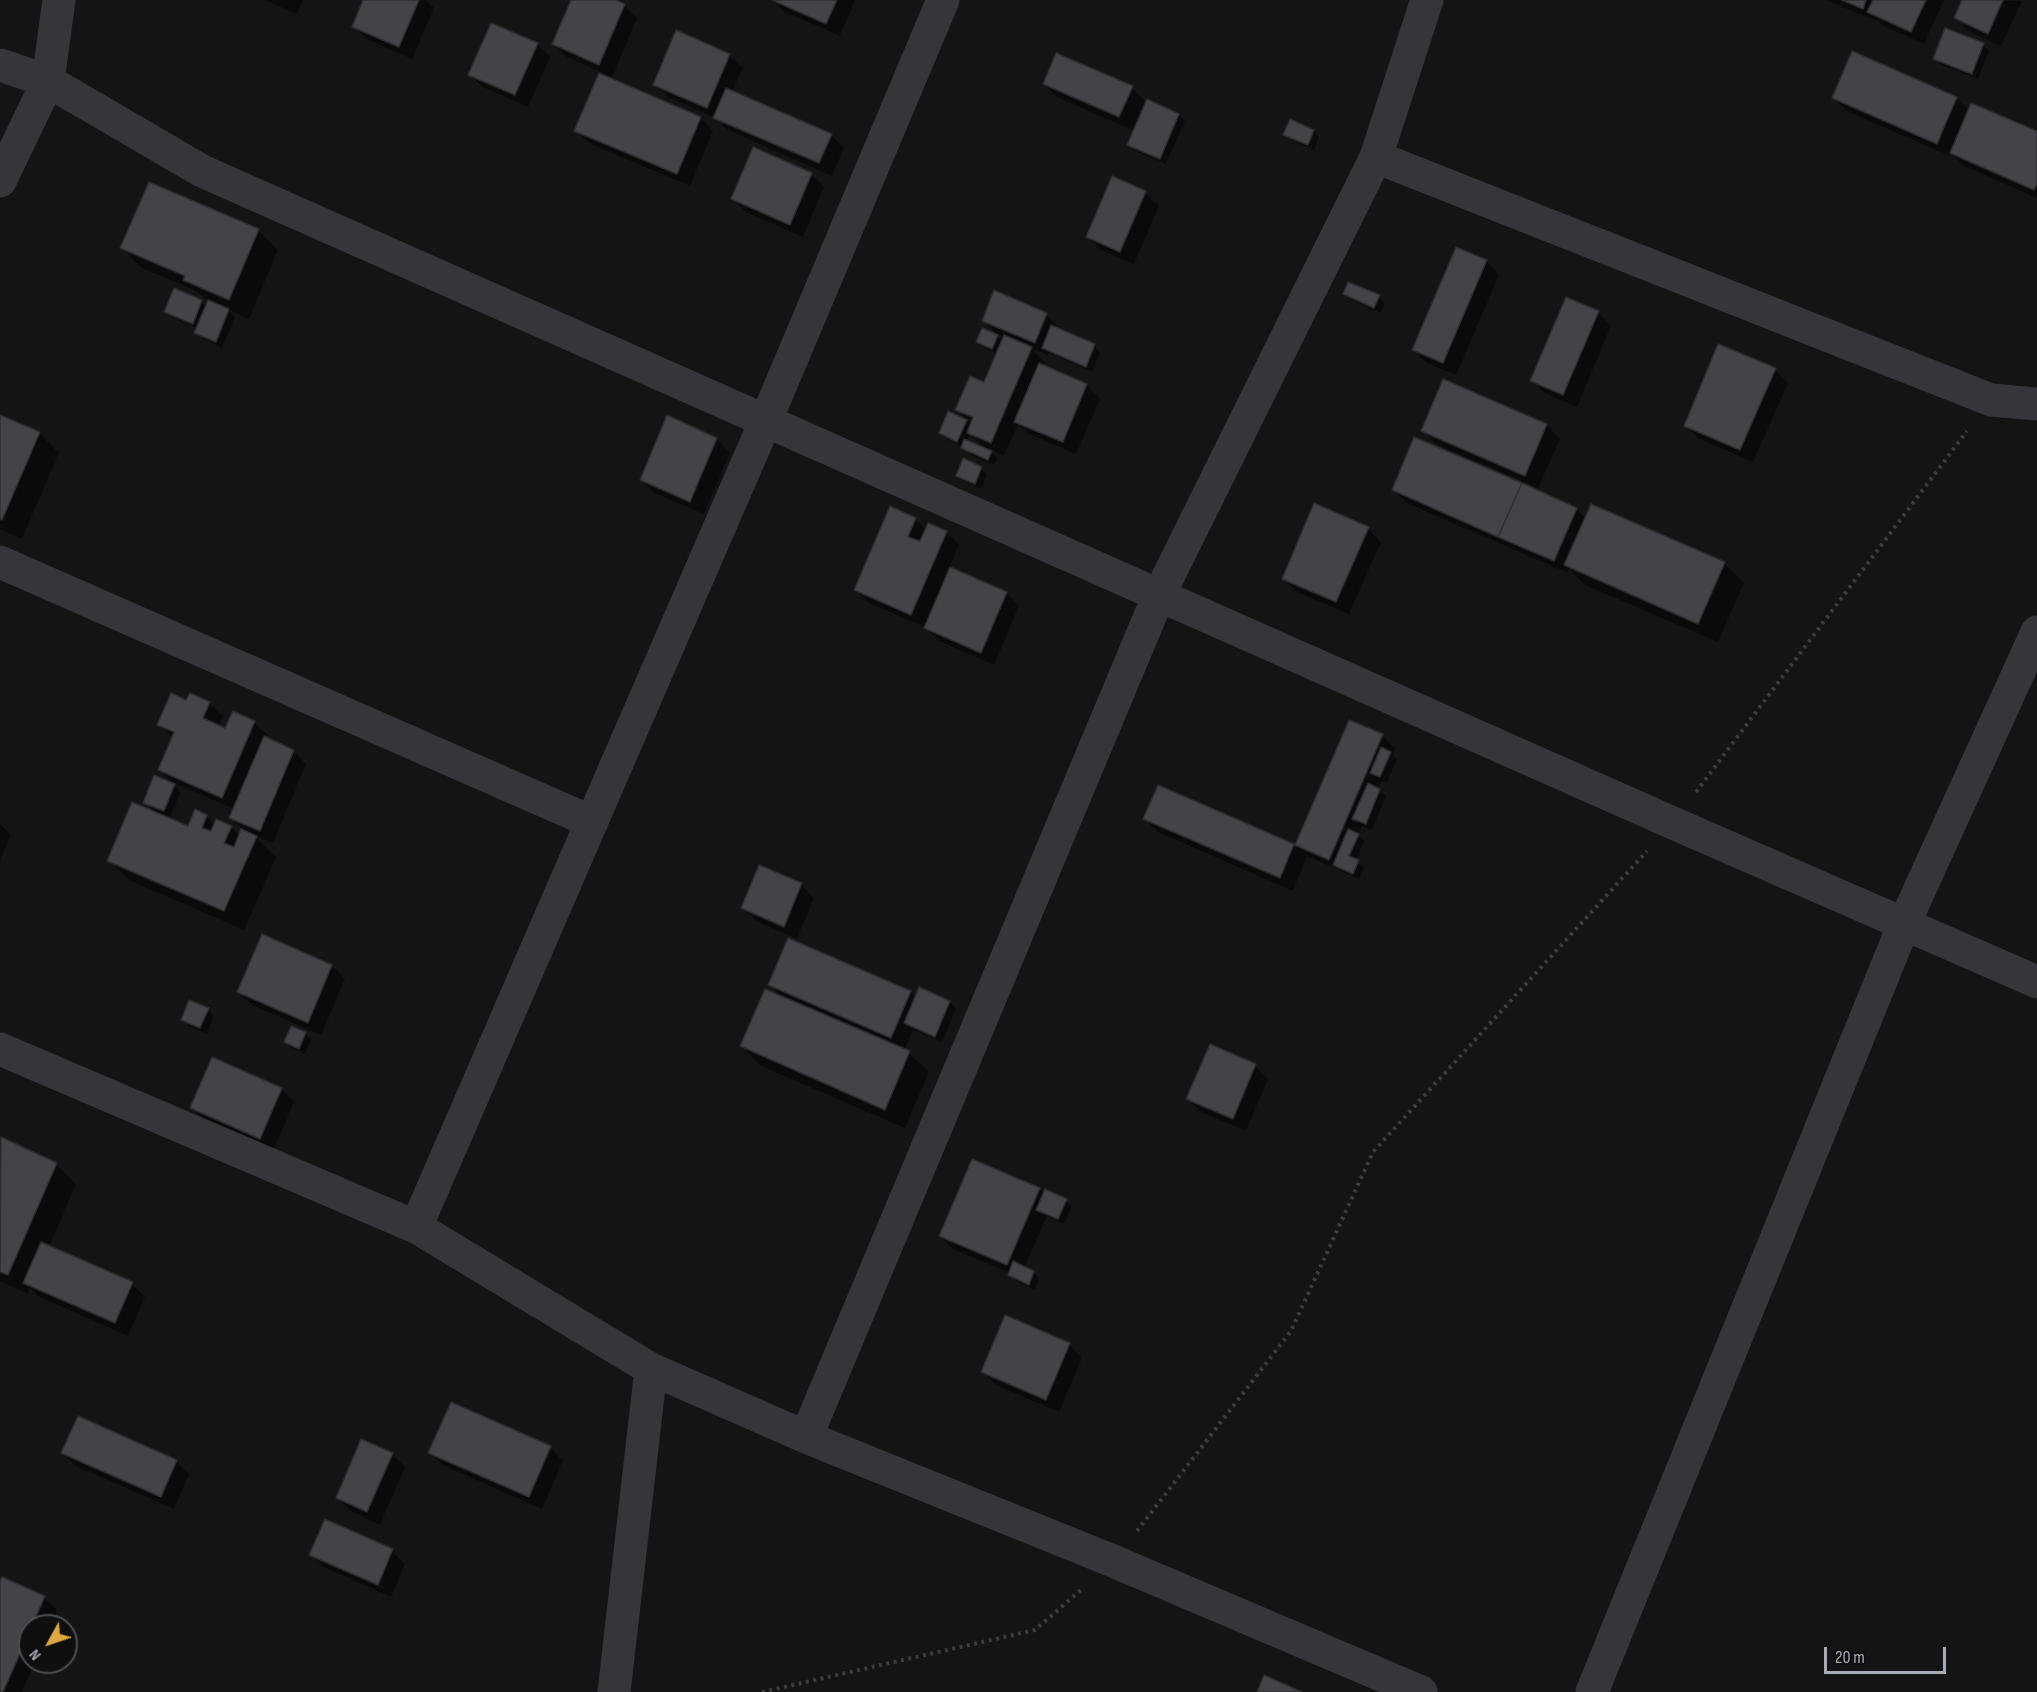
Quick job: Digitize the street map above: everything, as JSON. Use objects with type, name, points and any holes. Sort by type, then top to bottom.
[{"type":"street","points":[[0,181],[48,81],[59,0]]},
{"type":"street","points":[[416,1227],[766,420],[943,0]]},
{"type":"street","points":[[806,1437],[1159,595],[1376,157],[1427,0]]},
{"type":"street","points":[[0,65],[48,81],[202,171],[2037,982]]},
{"type":"street","points":[[1376,157],[1991,400],[2037,404]]},
{"type":"street","points":[[0,562],[592,822]]},
{"type":"street","points":[[1592,1692],[1904,924],[2037,632]]},
{"type":"street","points":[[0,1049],[416,1227],[651,1369],[806,1437],[1113,1561],[1420,1692]]},
{"type":"street","points":[[614,1692],[651,1369]]},
{"type":"path","points":[[762,1692],[1035,1630],[1113,1561],[1291,1331],[1373,1152],[1673,823],[1991,400]]},
{"type":"building","points":[[363,0],[419,0],[399,47],[352,27]]},
{"type":"building","points":[[571,0],[616,0],[625,4],[599,65],[552,44]]},
{"type":"building","points":[[772,0],[837,0],[826,24]]},
{"type":"building","points":[[1842,0],[1866,0],[1863,9]]},
{"type":"building","points":[[1873,0],[1926,0],[1911,32],[1867,12]]},
{"type":"building","points":[[1962,0],[2003,0],[1988,34],[1954,18]]},
{"type":"building","points":[[491,23],[538,43],[515,95],[468,75]]},
{"type":"building","points":[[1945,28],[1984,43],[1972,74],[1933,59]]},
{"type":"building","points":[[676,30],[730,54],[707,108],[653,85]]},
{"type":"building","points":[[1852,51],[1957,97],[1937,144],[1832,98]]},
{"type":"building","points":[[1056,53],[1133,86],[1119,117],[1043,84]]},
{"type":"building","points":[[599,73],[701,117],[677,174],[574,131]]},
{"type":"building","points":[[726,88],[832,134],[819,163],[713,118]]},
{"type":"building","points":[[1147,99],[1179,114],[1160,159],[1127,145]]},
{"type":"building","points":[[1971,103],[2037,131],[2037,184],[2034,190],[1950,153]]},
{"type":"building","points":[[1290,119],[1314,130],[1308,145],[1283,135]]},
{"type":"building","points":[[753,147],[812,173],[790,225],[731,199]]},
{"type":"building","points":[[1112,176],[1146,191],[1120,252],[1086,237]]},
{"type":"building","points":[[149,182],[259,229],[229,300],[183,280],[185,276],[120,248]]},
{"type":"building","points":[[1456,247],[1487,260],[1443,363],[1412,350]]},
{"type":"building","points":[[1348,282],[1380,295],[1374,308],[1343,294]]},
{"type":"building","points":[[174,288],[202,300],[193,324],[164,312]]},
{"type":"building","points":[[994,290],[1047,313],[1035,343],[982,321]]},
{"type":"building","points":[[1566,297],[1599,311],[1563,395],[1530,381]]},
{"type":"building","points":[[208,300],[229,309],[216,342],[194,333]]},
{"type":"building","points":[[1051,325],[1095,344],[1086,367],[1042,348]]},
{"type":"building","points":[[982,328],[998,335],[992,349],[976,342]]},
{"type":"building","points":[[1004,335],[1032,347],[991,443],[967,433],[973,417],[955,410],[970,376],[984,382]]},
{"type":"building","points":[[1718,344],[1776,368],[1740,450],[1684,426]]},
{"type":"building","points":[[1039,363],[1087,384],[1063,442],[1014,422]]},
{"type":"building","points":[[1443,379],[1547,424],[1525,476],[1421,431]]},
{"type":"building","points":[[948,411],[967,420],[957,442],[939,433]]},
{"type":"building","points":[[0,415],[40,432],[2,520],[0,519]]},
{"type":"building","points":[[667,415],[717,438],[690,502],[640,480]]},
{"type":"building","points":[[1414,437],[1522,483],[1498,537],[1392,490]]},
{"type":"building","points":[[964,439],[992,451],[988,460],[961,448]]},
{"type":"building","points":[[963,458],[982,467],[975,484],[956,476]]},
{"type":"building","points":[[1522,483],[1577,508],[1554,561],[1498,537]]},
{"type":"building","points":[[1314,503],[1369,527],[1336,602],[1282,579]]},
{"type":"building","points":[[1591,504],[1725,562],[1698,624],[1564,565]]},
{"type":"building","points":[[890,506],[916,518],[908,537],[920,541],[928,523],[947,531],[911,615],[854,590]]},
{"type":"building","points":[[950,567],[1007,592],[981,653],[924,628]]},
{"type":"building","points":[[171,693],[186,700],[190,693],[210,702],[203,718],[225,728],[233,711],[255,721],[222,798],[158,770],[174,732],[157,725]]},
{"type":"building","points":[[1349,720],[1383,734],[1329,860],[1295,845]]},
{"type":"building","points":[[264,736],[294,750],[260,831],[229,818]]},
{"type":"building","points":[[1381,747],[1391,752],[1380,777],[1370,773]]},
{"type":"building","points":[[154,775],[175,784],[164,811],[143,803]]},
{"type":"building","points":[[1368,783],[1380,789],[1366,824],[1352,819]]},
{"type":"building","points":[[1158,785],[1294,844],[1280,878],[1143,819]]},
{"type":"building","points":[[132,802],[188,826],[195,809],[207,815],[202,828],[211,831],[216,819],[232,826],[224,843],[234,847],[241,829],[257,836],[224,911],[107,861]]},
{"type":"building","points":[[1348,829],[1359,834],[1349,856],[1359,860],[1353,874],[1333,865]]},
{"type":"building","points":[[759,865],[802,883],[784,927],[741,908]]},
{"type":"building","points":[[262,934],[332,965],[308,1023],[237,992]]},
{"type":"building","points":[[788,938],[911,991],[891,1038],[768,985]]},
{"type":"building","points":[[919,987],[950,1001],[935,1037],[904,1023]]},
{"type":"building","points":[[765,989],[910,1051],[885,1110],[740,1046]]},
{"type":"building","points":[[189,1000],[209,1008],[200,1028],[181,1020]]},
{"type":"building","points":[[291,1026],[306,1032],[299,1049],[284,1042]]},
{"type":"building","points":[[1210,1044],[1256,1064],[1233,1119],[1186,1099]]},
{"type":"building","points":[[212,1057],[282,1088],[260,1139],[190,1108]]},
{"type":"building","points":[[1,1137],[57,1163],[8,1275],[0,1272]]},
{"type":"building","points":[[972,1159],[1040,1188],[1007,1265],[939,1236]]},
{"type":"building","points":[[1045,1189],[1067,1199],[1058,1219],[1036,1210]]},
{"type":"building","points":[[41,1242],[133,1282],[115,1323],[23,1283]]},
{"type":"building","points":[[1013,1261],[1034,1271],[1029,1285],[1008,1275]]},
{"type":"building","points":[[1005,1315],[1070,1343],[1046,1400],[981,1372]]},
{"type":"building","points":[[451,1402],[551,1446],[529,1497],[428,1453]]},
{"type":"building","points":[[78,1416],[177,1460],[161,1497],[61,1453]]},
{"type":"building","points":[[361,1439],[393,1453],[367,1512],[336,1498]]},
{"type":"building","points":[[325,1519],[393,1549],[378,1585],[309,1555]]},
{"type":"building","points":[[2,1577],[45,1596],[37,1614],[18,1614],[18,1658],[3,1692],[0,1692],[0,1581]]},
{"type":"building","points":[[1264,1675],[1302,1692],[1257,1692]]}]
